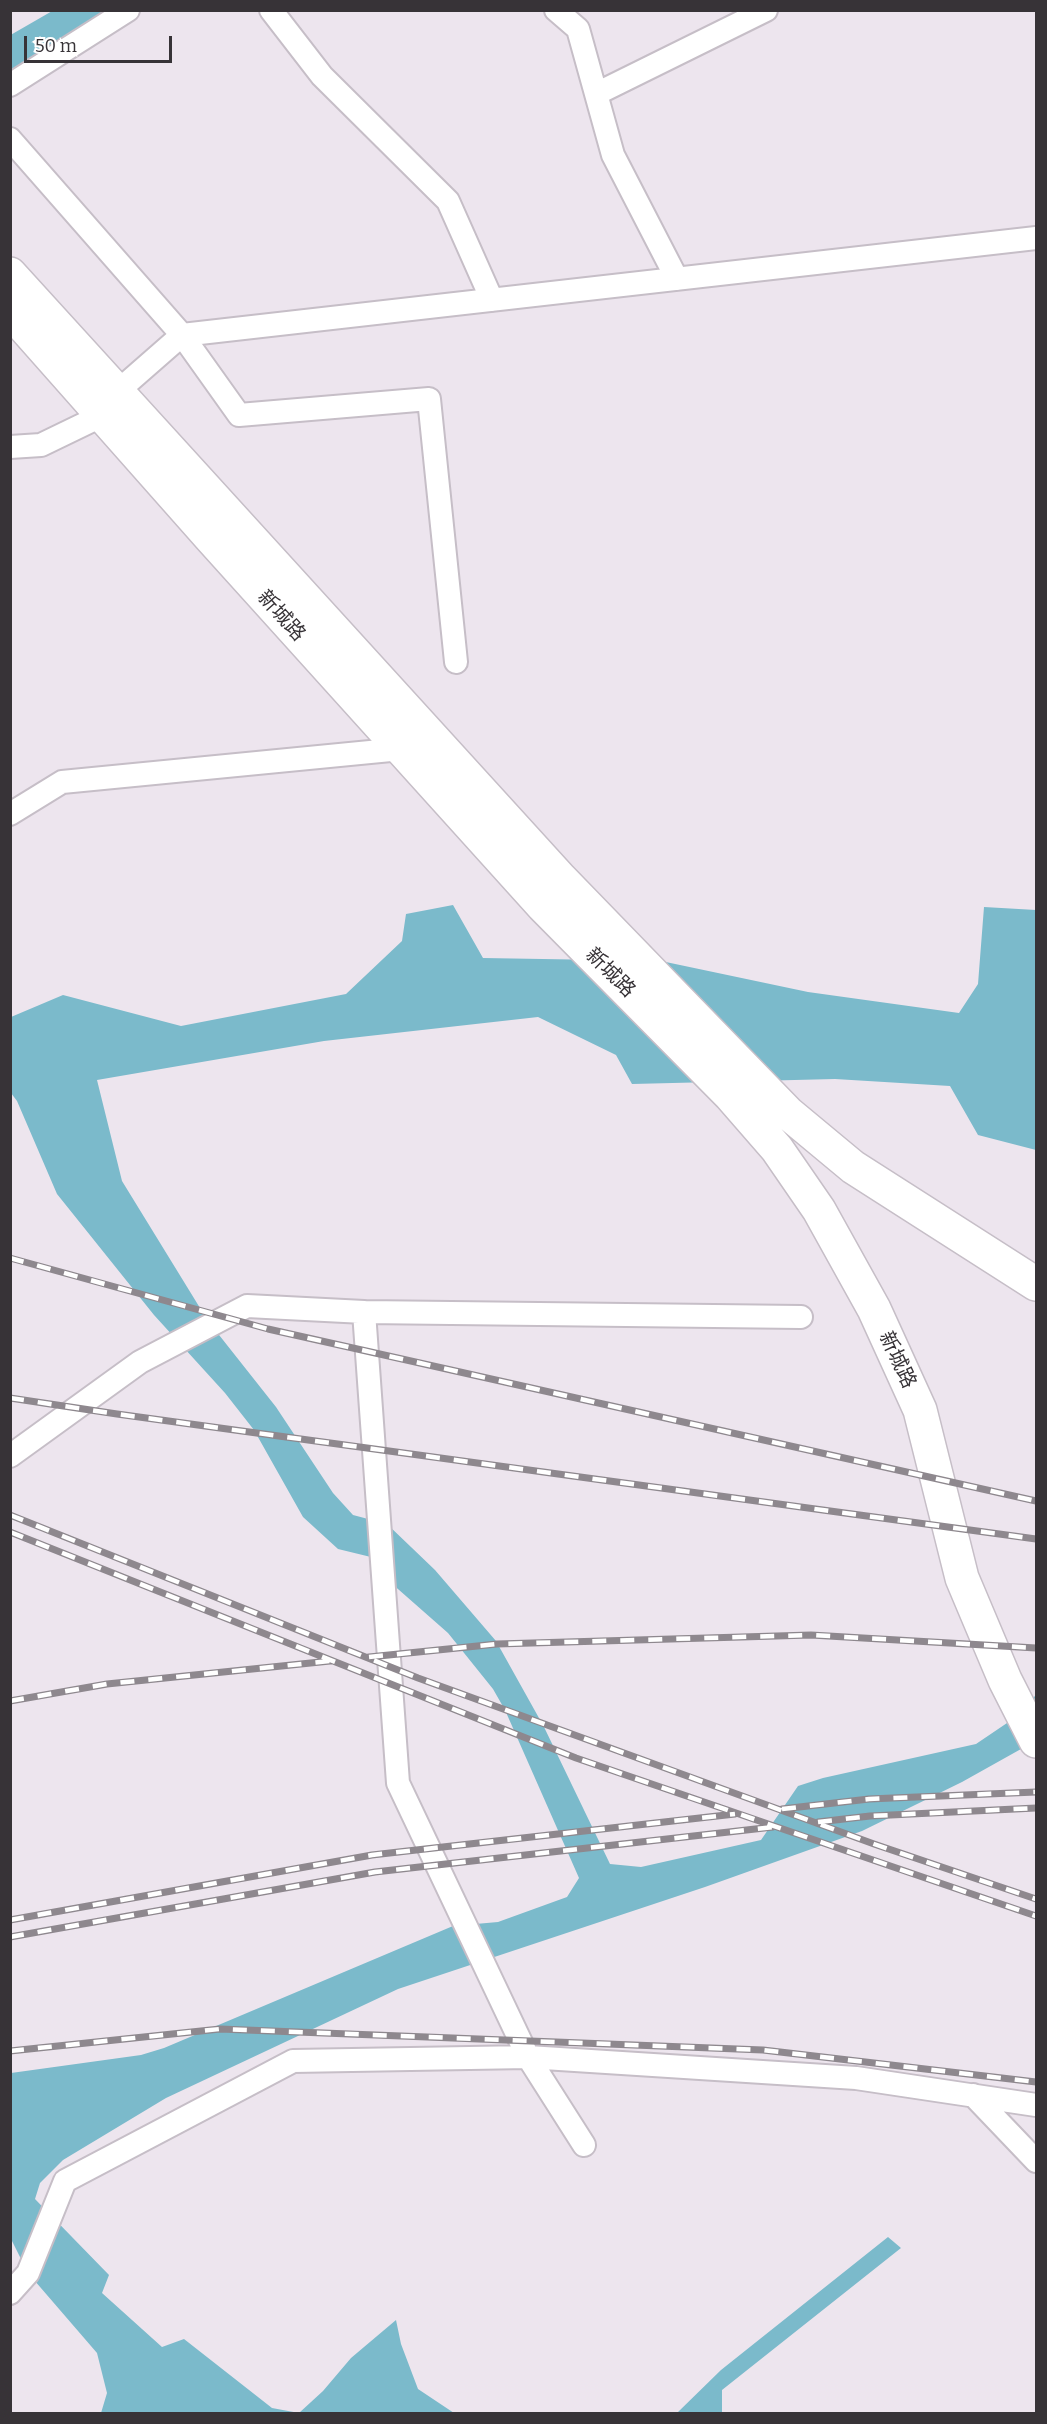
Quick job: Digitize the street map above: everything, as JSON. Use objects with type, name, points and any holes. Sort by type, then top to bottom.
[{"type":"main road","name":"新城路","points":[[10,274],[211,538],[543,906],[720,1085],[777,1149],[819,1210],[874,1309],[921,1410],[962,1578],[1005,1680],[1036,1741]]},
{"type":"main road","name":"新城路","points":[[10,311],[110,403],[561,879],[788,1113],[853,1167],[1036,1284]]},
{"type":"street","points":[[10,85],[128,10]]},
{"type":"street","points":[[271,10],[322,76],[448,201],[492,300]]},
{"type":"street","points":[[556,10],[578,29],[613,155],[677,279]]},
{"type":"street","points":[[596,94],[766,10]]},
{"type":"street","points":[[10,139],[182,335],[238,415],[429,399],[456,662]]},
{"type":"street","points":[[10,447],[42,445],[110,403],[182,335],[1036,238]]},
{"type":"street","points":[[10,813],[62,782],[401,748]]},
{"type":"street","points":[[10,1456],[140,1362],[247,1306],[364,1312],[801,1317]]},
{"type":"street","points":[[364,1312],[398,1783],[528,2057],[584,2145]]},
{"type":"street","points":[[10,2293],[28,2273],[65,2181],[293,2061],[528,2057],[856,2078],[1036,2105]]},
{"type":"street","points":[[973,2096],[1036,2161]]},
{"type":"water","points":[[453,905],[483,958],[661,961],[808,992],[959,1013],[978,984],[984,907],[1036,910],[1036,1150],[978,1135],[950,1086],[835,1079],[632,1084],[616,1055],[538,1017],[324,1041],[97,1080],[122,1181],[208,1321],[276,1407],[333,1493],[353,1515],[387,1524],[435,1570],[496,1641],[544,1727],[610,1864],[641,1867],[761,1840],[798,1786],[823,1778],[976,1744],[1010,1721],[1036,1695],[1036,1732],[1021,1749],[962,1782],[862,1831],[705,1887],[398,1989],[166,2098],[63,2160],[40,2183],[35,2199],[109,2275],[102,2293],[162,2347],[184,2339],[272,2408],[299,2413],[101,2413],[107,2393],[97,2353],[28,2273],[11,2239],[11,2073],[141,2055],[164,2048],[453,1926],[498,1922],[567,1897],[579,1878],[505,1710],[493,1689],[448,1633],[390,1582],[375,1558],[338,1549],[303,1517],[254,1430],[225,1393],[154,1315],[57,1194],[17,1101],[11,1093],[11,1017],[63,995],[181,1026],[346,994],[402,941],[406,914]]},
{"type":"water","points":[[888,2237],[901,2248],[722,2390],[722,2413],[677,2413],[721,2370]]},
{"type":"water","points":[[396,2320],[401,2344],[418,2389],[454,2413],[299,2413],[323,2391],[351,2358]]},
{"type":"waterway","points":[[10,56],[90,10]]},
{"type":"railway","points":[[10,1258],[268,1329],[1036,1501]]},
{"type":"railway","points":[[10,1398],[1036,1539]]},
{"type":"railway","points":[[10,1515],[418,1678],[874,1844],[1036,1899]]},
{"type":"railway","points":[[10,1532],[576,1758],[1036,1916]]},
{"type":"railway","points":[[369,1657],[497,1644],[811,1635],[1036,1648]]},
{"type":"railway","points":[[10,1701],[107,1684],[330,1661]]},
{"type":"railway","points":[[782,1809],[869,1799],[1036,1792]]},
{"type":"railway","points":[[818,1822],[870,1816],[1036,1808]]},
{"type":"railway","points":[[10,1920],[372,1855],[735,1814]]},
{"type":"railway","points":[[10,1937],[375,1872],[773,1827]]},
{"type":"railway","points":[[10,2051],[220,2029],[763,2050],[1036,2082]]}]
